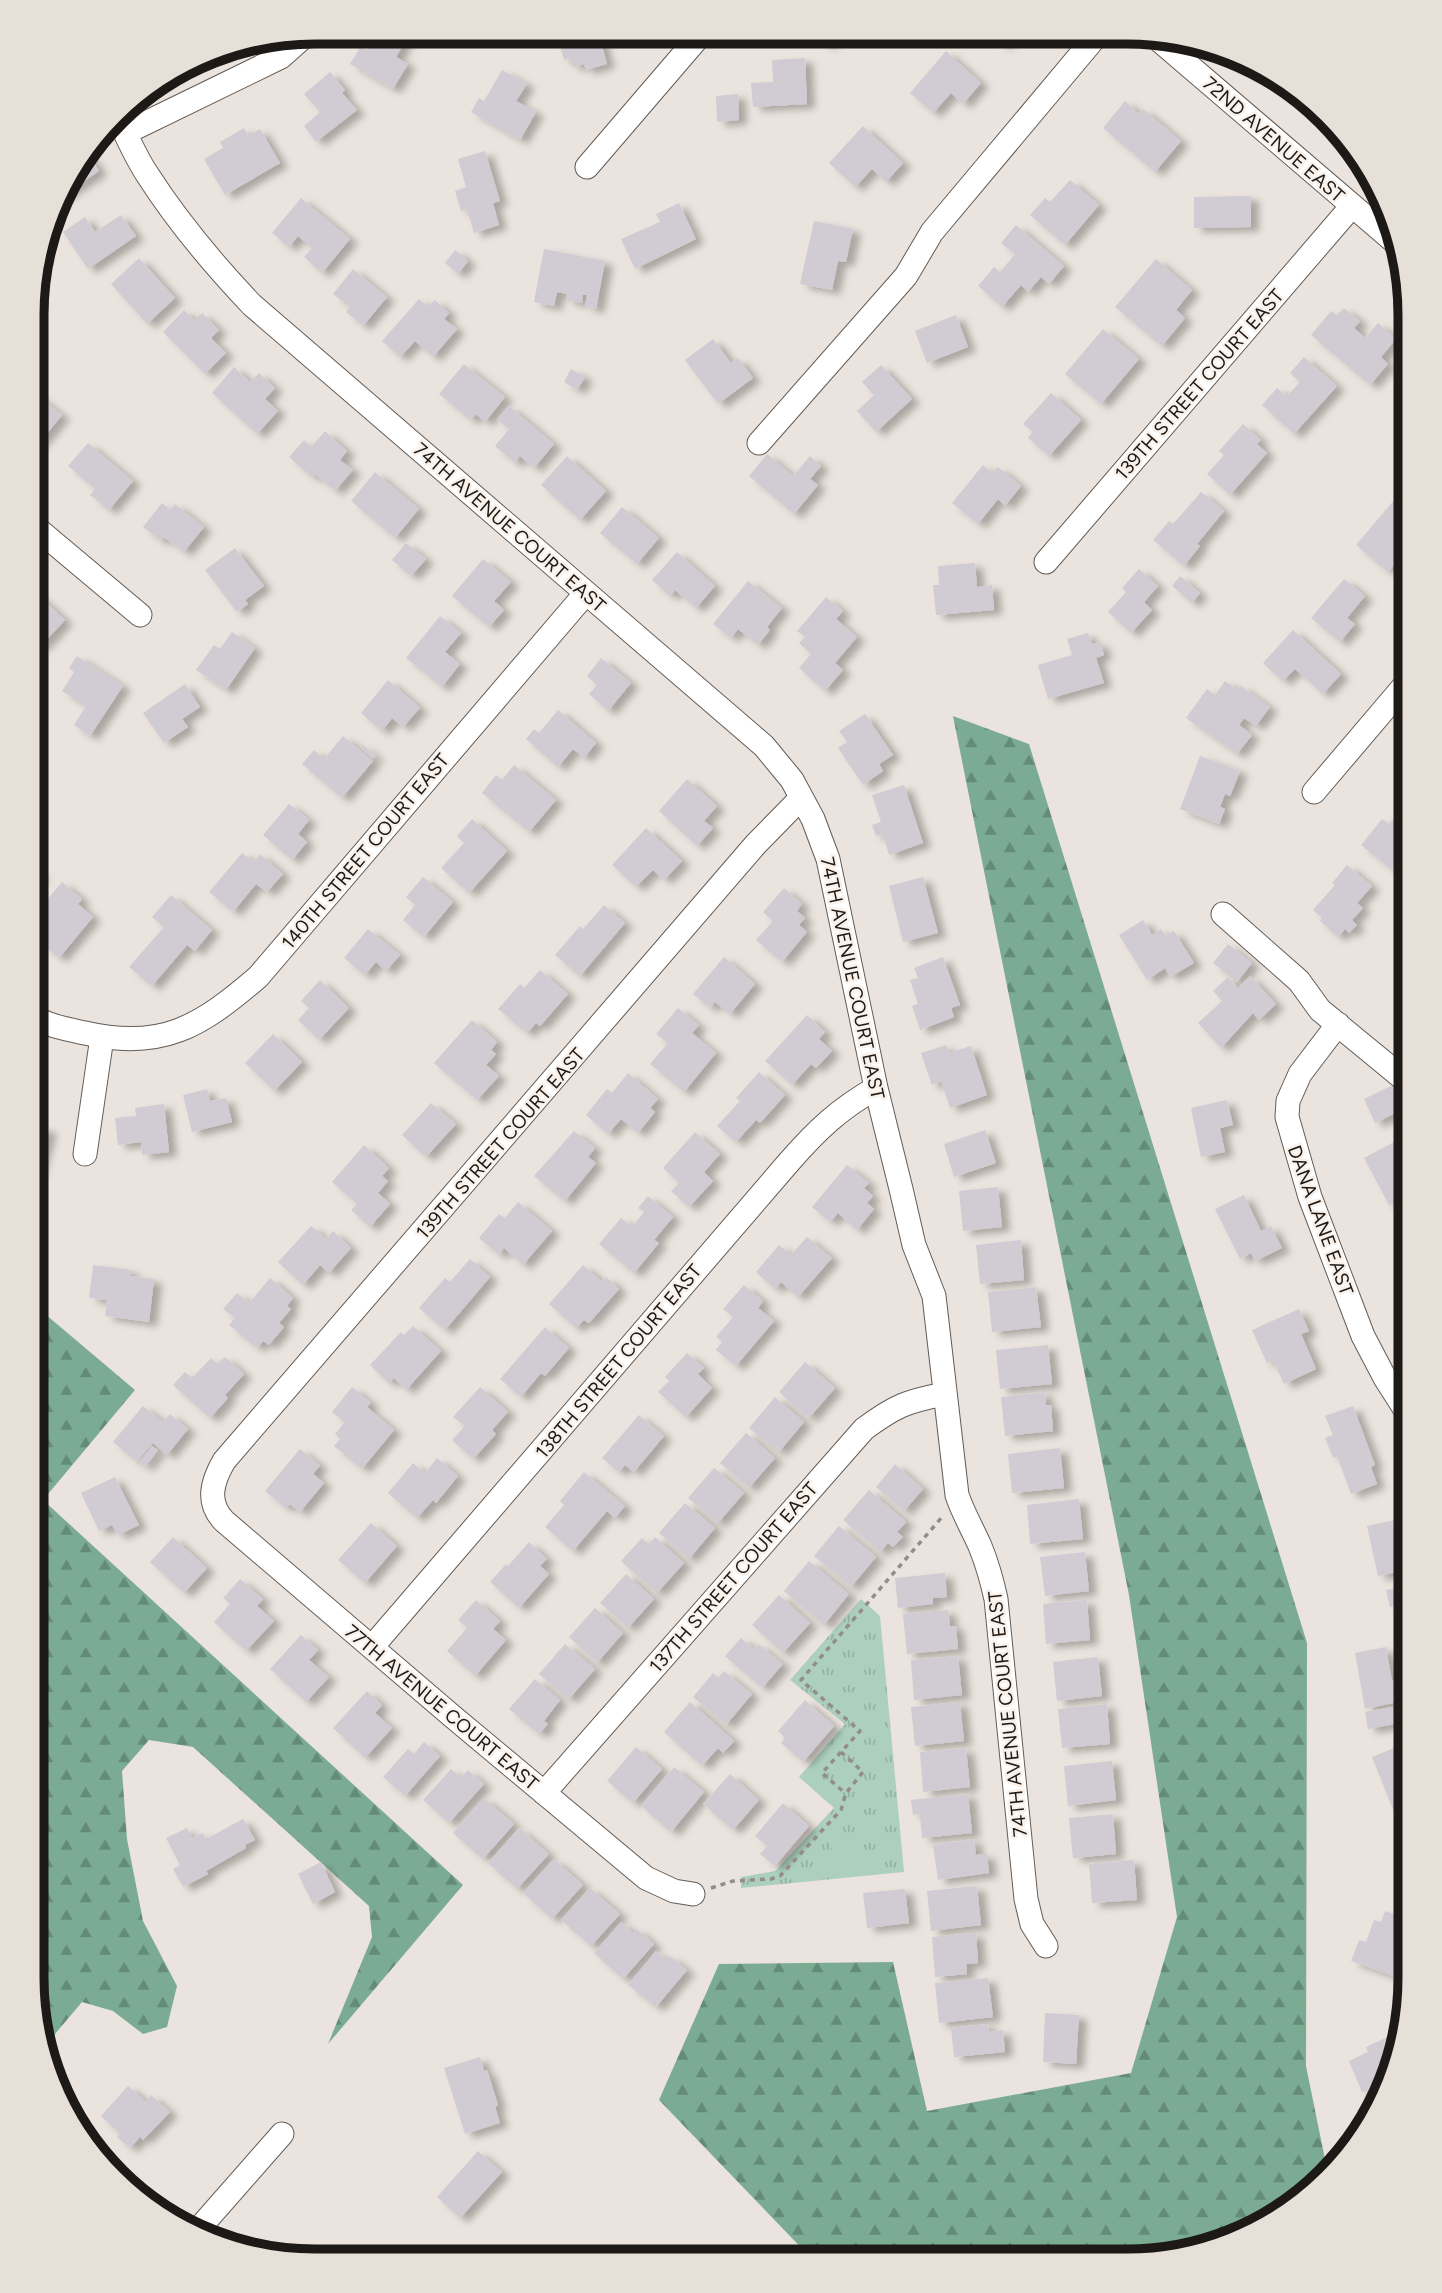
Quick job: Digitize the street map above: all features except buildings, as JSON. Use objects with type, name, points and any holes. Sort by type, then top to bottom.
[{"type":"street","points":[[121,125],[281,57],[295,44]]},
{"type":"street","points":[[587,167],[693,44]]},
{"type":"street","points":[[759,443],[906,276],[932,232],[1090,44]]},
{"type":"street","name":"72ND AVENUE EAST","points":[[1167,47],[1386,234]]},
{"type":"street","name":"74TH AVENUE COURT EAST","points":[[121,125],[145,172],[164,200],[252,305],[764,746],[792,780],[813,819],[828,859],[876,1088],[914,1245],[934,1296],[958,1498],[990,1571],[996,1600],[1026,1899],[1032,1924],[1046,1946]]},
{"type":"street","name":"139TH STREET COURT EAST","points":[[1046,562],[1352,205]]},
{"type":"street","points":[[44,534],[140,615]]},
{"type":"street","name":"140TH STREET COURT EAST","points":[[44,1021],[102,1037],[146,1039],[197,1023],[221,1009],[258,977],[586,593]]},
{"type":"street","points":[[1314,792],[1398,692]]},
{"type":"street","name":"139TH STREET COURT EAST","points":[[212,1495],[212,1486],[224,1461],[756,844],[801,798]]},
{"type":"street","points":[[1223,914],[1299,981],[1320,1010],[1398,1074]]},
{"type":"street","name":"DANA LANE EAST","points":[[1338,1024],[1300,1074],[1288,1101],[1287,1117],[1310,1197],[1363,1336],[1398,1398]]},
{"type":"street","points":[[85,1154],[102,1037]]},
{"type":"street","name":"138TH STREET COURT EAST","points":[[372,1647],[797,1153],[838,1111],[876,1088]]},
{"type":"street","name":"137TH STREET COURT EAST","points":[[544,1793],[864,1429],[897,1405],[945,1394]]},
{"type":"street","name":"77TH AVENUE COURT EAST","points":[[212,1495],[214,1506],[224,1521],[646,1878],[674,1891],[693,1894]]},
{"type":"street","points":[[202,2224],[282,2134]]},
{"type":"path","points":[[845,1793],[822,1773],[860,1731],[802,1680],[958,1498]]},
{"type":"path","points":[[693,1894],[733,1881],[780,1876],[841,1810],[845,1793],[863,1773],[841,1752]]},
{"type":"green space","points":[[953,716],[1029,744],[1307,1643],[1306,2066],[1326,2163],[1306,2182],[1263,2213],[1214,2235],[1163,2247],[802,2249],[659,2100],[719,1964],[893,1962],[927,2111],[1131,2073],[1177,1917],[1129,1595]]},
{"type":"green space","points":[[44,1313],[135,1390],[44,1499]]},
{"type":"green space","points":[[44,1501],[463,1885],[328,2044],[372,1937],[369,1906],[193,1747],[149,1740],[122,1771],[127,1839],[143,1921],[177,1986],[167,2027],[143,2034],[113,2011],[82,2002],[55,2034],[54,2050],[44,1996]]},
{"type":"green space","points":[[861,1599],[880,1616],[904,1872],[741,1888],[741,1877],[775,1871],[834,1808],[799,1777],[845,1724],[790,1680]]},
{"type":"green space","points":[[860,1833],[863,1870],[834,1873],[830,1836]]}]
